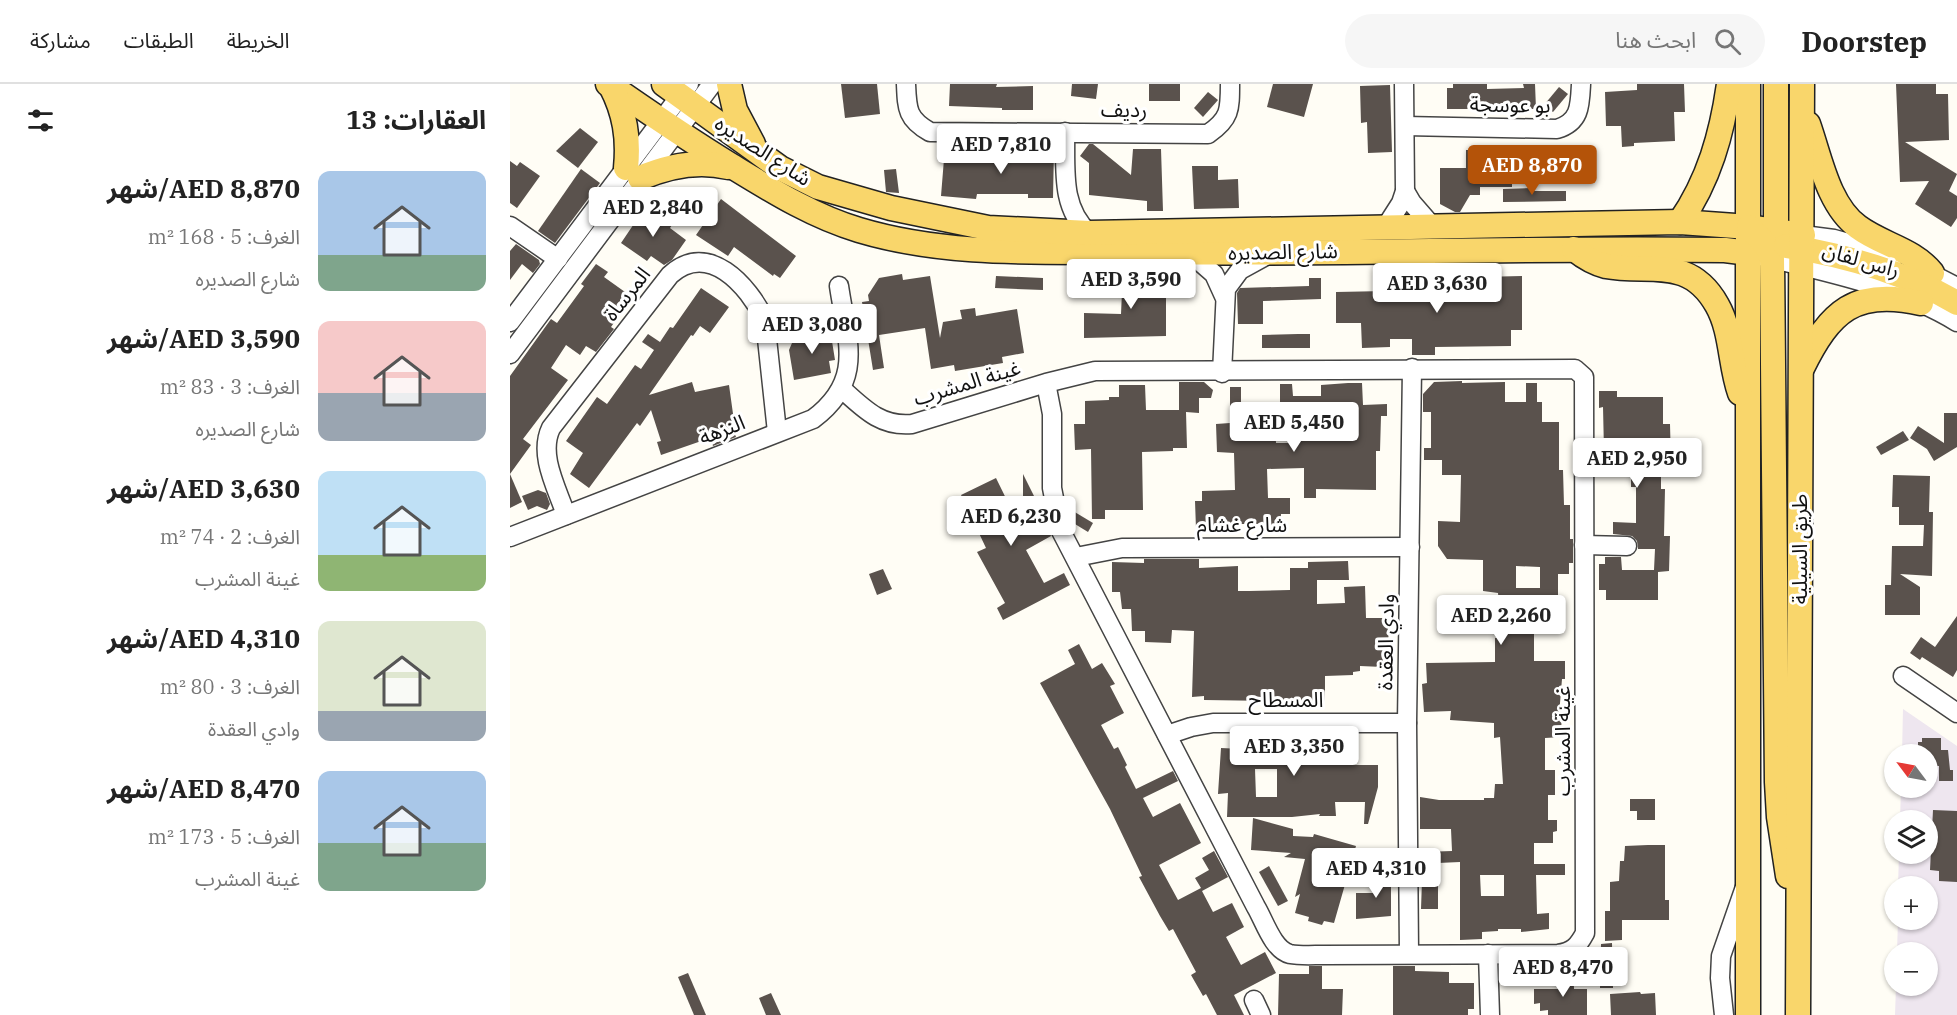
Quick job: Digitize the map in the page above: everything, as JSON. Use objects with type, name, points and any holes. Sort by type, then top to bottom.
[{"type":"main road","points":[[729,84],[741,125],[759,153]]},
{"type":"main road","points":[[1680,222],[1692,206],[1712,160],[1722,129],[1729,84]]},
{"type":"main road","points":[[1748,84],[1749,227]]},
{"type":"main road","points":[[1776,84],[1768,247],[1778,794],[1783,851],[1799,919]]},
{"type":"main road","name":"شارع الصديره","points":[[618,85],[677,106],[759,153],[780,168],[818,187],[891,208],[977,226],[1089,233],[1680,222],[1749,227],[1768,247]]},
{"type":"main road","points":[[618,85],[633,173],[693,164],[724,166],[738,170]]},
{"type":"main road","points":[[1802,95],[1825,172],[1844,214],[1871,235],[1914,256],[1932,273]]},
{"type":"main road","name":"طريق السيلية","points":[[1798,1015],[1802,95]]},
{"type":"main road","name":"شارع الصديره","points":[[677,106],[738,170],[777,194],[824,218],[870,233],[928,246],[987,250],[1190,253],[1572,248],[1725,250],[1768,247]]},
{"type":"main road","points":[[677,106],[748,160],[780,168]]},
{"type":"main road","points":[[1768,247],[1802,250],[1887,272],[1913,281],[1957,303]]},
{"type":"main road","points":[[1748,1015],[1748,412],[1768,247]]},
{"type":"main road","points":[[1572,248],[1586,258],[1606,266],[1660,267],[1687,276],[1698,284],[1717,304],[1736,381],[1748,412]]},
{"type":"main road","points":[[1800,373],[1828,324],[1852,305],[1886,298],[1921,303]]},
{"type":"street","points":[[510,354],[525,337],[677,106],[712,84]]},
{"type":"street","name":"رديف","points":[[906,84],[907,105],[916,124],[930,132],[1208,134],[1223,124],[1230,105],[1230,84]]},
{"type":"street","points":[[1384,228],[1401,203],[1406,191],[1404,84]]},
{"type":"street","name":"بو عوسجة","points":[[1405,126],[1557,129],[1567,126],[1576,119],[1580,109],[1581,84]]},
{"type":"street","points":[[1065,132],[1067,197],[1075,217],[1089,233]]},
{"type":"street","points":[[510,321],[558,259],[633,173]]},
{"type":"street","points":[[1406,191],[1412,203],[1432,226]]},
{"type":"street","points":[[1047,232],[1060,216],[1067,197]]},
{"type":"street","points":[[510,226],[558,259]]},
{"type":"street","name":"راس لفان","points":[[1802,250],[1834,239],[1897,257],[1957,287]]},
{"type":"street","name":"راس لفان","points":[[1802,250],[1921,303],[1957,322]]},
{"type":"street","points":[[1222,373],[1224,296],[1230,282],[1240,270],[1272,252]]},
{"type":"street","points":[[1190,253],[1214,274],[1224,296]]},
{"type":"street","name":"المرساة","points":[[566,514],[546,451],[551,428],[670,275],[679,267],[691,262],[706,262],[734,278],[745,287],[759,307],[765,320],[777,432]]},
{"type":"street","name":"النزهة","points":[[510,537],[813,419],[830,407],[842,389],[848,369],[848,348],[839,286]]},
{"type":"street","name":"غينة المشرب","points":[[842,389],[875,418],[900,426],[1046,383],[1095,371],[1222,373],[1412,368],[1575,369],[1584,377],[1585,933],[1579,944],[1569,952],[1488,954],[1312,955],[1289,954],[1282,950],[1265,923],[1060,529],[1052,488],[1052,414],[1046,383]]},
{"type":"street","name":"وادي العقدة","points":[[1408,953],[1407,723],[1412,368]]},
{"type":"street","points":[[1584,545],[1627,546]]},
{"type":"street","name":"شارع غشام","points":[[1076,557],[1122,548],[1410,547]]},
{"type":"street","points":[[1903,676],[1957,713]]},
{"type":"street","name":"المسطاح","points":[[1167,735],[1213,723],[1407,723]]},
{"type":"street","points":[[1724,1015],[1720,978],[1721,956],[1747,883]]},
{"type":"street","points":[[1488,954],[1490,1015]]},
{"type":"shaded area","points":[[1903,709],[1957,746],[1957,1015],[1895,1015],[1896,996],[1938,996],[1938,942],[1897,942],[1898,930],[1938,930],[1938,876],[1898,876],[1899,864],[1938,864],[1938,810],[1900,810],[1901,798],[1938,798],[1938,744],[1902,744]]},
{"type":"building","points":[[841,84],[877,84],[880,114],[845,118]]},
{"type":"building","points":[[950,84],[997,84],[996,87],[1033,86],[1033,110],[949,106]]},
{"type":"building","points":[[1072,84],[1098,84],[1096,99],[1071,96]]},
{"type":"building","points":[[1149,84],[1180,84],[1180,101],[1149,101]]},
{"type":"building","points":[[1273,84],[1313,84],[1304,117],[1267,107]]},
{"type":"building","points":[[1453,84],[1487,84],[1487,89],[1524,88],[1523,84],[1535,84],[1536,109],[1524,109],[1524,105],[1487,105],[1487,109],[1447,109],[1447,88],[1453,88]]},
{"type":"building","points":[[1637,84],[1684,84],[1685,112],[1674,112],[1675,141],[1634,143],[1634,146],[1622,147],[1621,126],[1606,126],[1605,92],[1637,90]]},
{"type":"building","points":[[1896,84],[1936,84],[1936,94],[1948,94],[1949,140],[1905,142],[1957,174],[1949,191],[1957,196],[1957,218],[1951,227],[1915,204],[1929,181],[1900,182]]},
{"type":"building","points":[[1390,85],[1392,152],[1368,153],[1367,122],[1361,123],[1360,86]]},
{"type":"building","points":[[1559,87],[1568,94],[1553,112],[1544,105]]},
{"type":"building","points":[[1208,92],[1218,100],[1203,117],[1194,108]]},
{"type":"building","points":[[580,128],[598,142],[578,168],[556,151]]},
{"type":"building","points":[[1044,144],[1049,144],[1054,149],[1053,198],[1028,198],[1028,194],[977,194],[976,199],[941,196],[944,159],[985,162],[985,149],[1002,149],[1030,161],[1030,150],[1039,149]]},
{"type":"building","points":[[1089,144],[1093,144],[1131,175],[1133,149],[1161,149],[1163,211],[1147,211],[1147,201],[1089,195],[1089,163],[1080,156]]},
{"type":"building","points":[[1466,150],[1540,150],[1540,153],[1557,153],[1557,166],[1518,164],[1518,168],[1512,168],[1512,187],[1480,187],[1480,195],[1470,195],[1460,212],[1455,212],[1440,204],[1440,168],[1466,168]]},
{"type":"building","points":[[510,161],[517,166],[520,162],[540,176],[517,208],[510,203]]},
{"type":"building","points":[[1192,166],[1218,166],[1218,180],[1238,179],[1239,208],[1194,209]]},
{"type":"building","points":[[581,169],[600,183],[555,243],[538,231]]},
{"type":"building","points":[[896,169],[899,193],[886,192],[884,170]]},
{"type":"building","points":[[1533,188],[1533,191],[1566,191],[1566,201],[1503,202],[1503,189]]},
{"type":"building","points":[[721,199],[796,256],[780,278],[774,274],[773,276],[734,247],[728,256],[696,235]]},
{"type":"building","points":[[646,206],[672,225],[670,228],[686,240],[672,260],[664,265],[651,256],[647,261],[621,243]]},
{"type":"building","points":[[516,244],[539,260],[540,264],[533,273],[522,264],[510,280],[510,251]]},
{"type":"building","points":[[596,264],[608,272],[604,277],[632,297],[611,327],[614,329],[596,352],[586,346],[580,355],[566,345],[551,368],[568,380],[523,439],[531,445],[510,474],[510,376],[551,319],[557,323],[584,286],[581,284]]},
{"type":"building","points":[[902,274],[903,280],[930,276],[940,338],[943,322],[962,319],[960,310],[975,308],[976,316],[1017,309],[1024,353],[1002,357],[1003,363],[955,371],[954,365],[931,369],[925,328],[879,335],[884,368],[873,370],[862,302],[869,301],[868,295],[879,278]]},
{"type":"building","points":[[996,276],[1043,278],[1043,290],[995,288]]},
{"type":"building","points":[[1522,276],[1522,330],[1511,330],[1511,346],[1435,347],[1435,355],[1412,355],[1412,339],[1390,339],[1390,347],[1362,348],[1361,323],[1336,323],[1336,292],[1386,291],[1386,287],[1431,286],[1431,280],[1449,279],[1449,287],[1480,286],[1480,277]]},
{"type":"building","points":[[1097,277],[1166,280],[1166,336],[1084,338],[1084,313],[1121,314],[1122,292],[1097,292]]},
{"type":"building","points":[[1309,278],[1321,278],[1321,299],[1263,301],[1263,324],[1238,324],[1237,293],[1240,288],[1309,286]]},
{"type":"building","points":[[701,288],[729,307],[710,333],[700,326],[693,336],[691,335],[649,395],[692,382],[695,392],[729,385],[734,421],[731,421],[736,437],[713,446],[710,438],[661,455],[657,442],[661,441],[651,410],[640,426],[637,423],[589,488],[570,474],[583,453],[566,441],[597,397],[607,404],[635,365],[641,369],[654,350],[642,342],[648,334],[660,342],[670,327],[673,328]]},
{"type":"building","points":[[819,327],[819,338],[831,335],[835,360],[829,361],[831,373],[794,380],[789,350],[792,343],[803,341],[803,328]]},
{"type":"building","points":[[1310,334],[1310,348],[1262,348],[1262,335]]},
{"type":"building","points":[[1179,382],[1204,382],[1213,390],[1211,398],[1199,398],[1199,413],[1186,412],[1187,448],[1142,452],[1143,510],[1105,510],[1105,519],[1092,519],[1091,449],[1075,450],[1074,424],[1085,424],[1085,401],[1109,400],[1109,397],[1119,397],[1119,385],[1145,385],[1146,410],[1179,410]]},
{"type":"building","points":[[1434,382],[1505,382],[1505,402],[1526,402],[1526,383],[1537,383],[1537,402],[1542,402],[1542,422],[1559,422],[1559,470],[1563,470],[1564,505],[1570,505],[1570,539],[1573,539],[1573,563],[1569,563],[1569,574],[1558,574],[1558,601],[1536,601],[1537,634],[1534,634],[1534,661],[1565,661],[1565,679],[1562,679],[1559,715],[1561,715],[1562,737],[1545,738],[1545,770],[1555,770],[1555,795],[1548,795],[1548,820],[1557,820],[1557,831],[1553,832],[1553,843],[1534,843],[1534,864],[1565,864],[1565,875],[1536,875],[1537,914],[1549,913],[1549,929],[1521,932],[1521,929],[1498,929],[1498,931],[1482,932],[1482,939],[1460,940],[1460,862],[1438,863],[1438,909],[1421,909],[1423,852],[1452,851],[1451,829],[1420,829],[1420,797],[1439,800],[1484,800],[1484,798],[1494,798],[1495,784],[1503,784],[1500,737],[1494,738],[1494,723],[1450,720],[1451,711],[1424,712],[1422,684],[1427,683],[1426,663],[1495,662],[1495,638],[1502,638],[1498,593],[1483,591],[1483,560],[1447,559],[1438,546],[1438,521],[1460,522],[1461,475],[1442,475],[1442,460],[1424,460],[1424,448],[1431,448],[1431,412],[1423,412],[1423,394]],"holes":[[[1516,566],[1540,567],[1540,588],[1516,588]],[[1480,875],[1504,875],[1504,896],[1481,896]]]},
{"type":"building","points":[[1362,383],[1363,405],[1387,404],[1387,416],[1381,416],[1380,451],[1376,451],[1376,490],[1316,489],[1316,498],[1304,498],[1304,468],[1267,469],[1268,498],[1290,498],[1290,514],[1281,514],[1280,534],[1267,534],[1267,524],[1222,524],[1222,528],[1196,529],[1195,501],[1202,501],[1202,491],[1235,490],[1234,453],[1217,452],[1216,424],[1230,423],[1230,387],[1241,387],[1241,406],[1274,405],[1276,443],[1300,443],[1300,414],[1280,415],[1280,384],[1292,384],[1293,396],[1321,396],[1321,385]]},
{"type":"building","points":[[1599,391],[1617,391],[1617,397],[1663,397],[1663,424],[1670,424],[1671,463],[1661,463],[1661,489],[1665,489],[1664,536],[1670,536],[1669,571],[1658,572],[1658,600],[1606,600],[1606,590],[1599,590],[1599,564],[1605,564],[1605,557],[1621,557],[1622,570],[1654,570],[1655,549],[1638,549],[1637,541],[1632,536],[1613,534],[1613,522],[1636,523],[1636,487],[1631,487],[1631,463],[1599,464],[1599,451],[1604,451],[1603,407],[1599,408]]},
{"type":"building","points":[[1944,413],[1957,413],[1957,447],[1934,461],[1927,449],[1910,438],[1918,426],[1944,443]]},
{"type":"building","points":[[1903,431],[1909,440],[1881,455],[1876,447]]},
{"type":"building","points":[[510,474],[522,502],[510,508]]},
{"type":"building","points":[[1023,474],[1036,500],[1035,517],[1043,514],[1051,536],[1026,550],[1044,583],[1064,573],[1070,585],[1003,620],[997,608],[1005,603],[977,552],[986,548],[961,495],[996,478],[1023,533]]},
{"type":"building","points":[[1893,475],[1930,476],[1929,512],[1933,512],[1932,576],[1900,574],[1920,587],[1920,615],[1885,615],[1885,585],[1891,585],[1892,546],[1923,546],[1924,525],[1899,525],[1899,507],[1892,507]]},
{"type":"building","points":[[538,490],[546,493],[550,504],[547,510],[537,506],[528,510],[522,496]]},
{"type":"building","points":[[1073,511],[1093,523],[1088,532],[1070,521],[1069,517]]},
{"type":"building","points":[[1144,559],[1199,559],[1199,568],[1238,566],[1238,591],[1290,590],[1290,568],[1308,568],[1308,562],[1348,561],[1349,580],[1317,580],[1317,604],[1345,603],[1344,587],[1365,586],[1366,618],[1389,618],[1388,651],[1383,651],[1383,667],[1360,666],[1360,671],[1353,672],[1353,675],[1325,676],[1325,702],[1204,700],[1204,696],[1192,697],[1194,631],[1172,630],[1171,643],[1145,642],[1145,631],[1132,631],[1131,609],[1122,609],[1120,592],[1112,592],[1112,562],[1144,563]]},
{"type":"building","points":[[883,569],[892,589],[877,595],[869,574]]},
{"type":"building","points":[[1957,616],[1957,670],[1953,677],[1922,657],[1920,660],[1910,653],[1921,637],[1935,647]]},
{"type":"building","points":[[1079,644],[1092,669],[1102,663],[1115,684],[1110,686],[1124,713],[1101,725],[1114,749],[1118,747],[1136,789],[1173,771],[1178,781],[1143,798],[1153,817],[1180,803],[1201,843],[1159,865],[1178,900],[1201,888],[1195,878],[1209,870],[1202,858],[1214,851],[1228,877],[1202,891],[1213,912],[1232,903],[1244,927],[1226,937],[1241,965],[1265,952],[1276,973],[1234,995],[1244,1015],[1217,1015],[1206,994],[1203,996],[1191,975],[1196,972],[1173,929],[1169,931],[1160,916],[1139,877],[1142,876],[1110,809],[1040,683],[1075,664],[1068,650]]},
{"type":"building","points":[[1242,734],[1328,734],[1329,741],[1351,741],[1350,765],[1378,765],[1378,787],[1368,824],[1364,824],[1365,802],[1335,802],[1336,816],[1319,816],[1320,814],[1292,817],[1227,817],[1228,793],[1218,794],[1221,748],[1242,749]],"holes":[[[1255,769],[1277,769],[1277,797],[1256,797]]]},
{"type":"building","points":[[1922,738],[1941,738],[1941,750],[1948,750],[1953,781],[1939,781],[1938,744],[1918,744],[1922,742]]},
{"type":"building","points":[[1630,799],[1655,799],[1655,820],[1637,820],[1637,811],[1630,811]]},
{"type":"building","points":[[1938,810],[1957,811],[1957,882],[1939,881],[1939,871],[1930,870],[1930,864],[1938,864]]},
{"type":"building","points":[[1253,818],[1293,829],[1293,836],[1313,837],[1314,834],[1356,846],[1334,923],[1324,921],[1322,925],[1308,921],[1309,917],[1295,913],[1300,894],[1295,897],[1305,859],[1284,857],[1291,853],[1251,850]]},
{"type":"building","points":[[1665,845],[1665,900],[1669,900],[1669,920],[1622,920],[1622,940],[1605,941],[1605,911],[1610,911],[1610,882],[1619,881],[1620,861],[1624,861],[1625,846]]},
{"type":"building","points":[[1269,866],[1288,901],[1278,906],[1259,872]]},
{"type":"building","points":[[1379,868],[1391,868],[1391,916],[1356,919],[1356,893],[1379,893]]},
{"type":"building","points":[[1612,943],[1613,988],[1600,988],[1601,944]]},
{"type":"building","points":[[1309,966],[1322,966],[1322,989],[1343,989],[1342,1015],[1278,1015],[1279,974],[1309,974]]},
{"type":"building","points":[[1393,966],[1415,966],[1415,971],[1449,972],[1449,983],[1474,983],[1474,1009],[1468,1009],[1468,1015],[1393,1015]]},
{"type":"building","points":[[1563,966],[1573,966],[1574,989],[1587,989],[1587,1015],[1548,1015],[1548,1010],[1540,1011],[1540,1003],[1534,1004],[1534,989],[1563,989]]},
{"type":"building","points":[[688,973],[706,1015],[694,1015],[678,977]]},
{"type":"building","points":[[1640,992],[1641,994],[1655,993],[1656,1015],[1611,1015],[1610,994]]},
{"type":"building","points":[[771,993],[781,1015],[766,1015],[759,998]]}]
